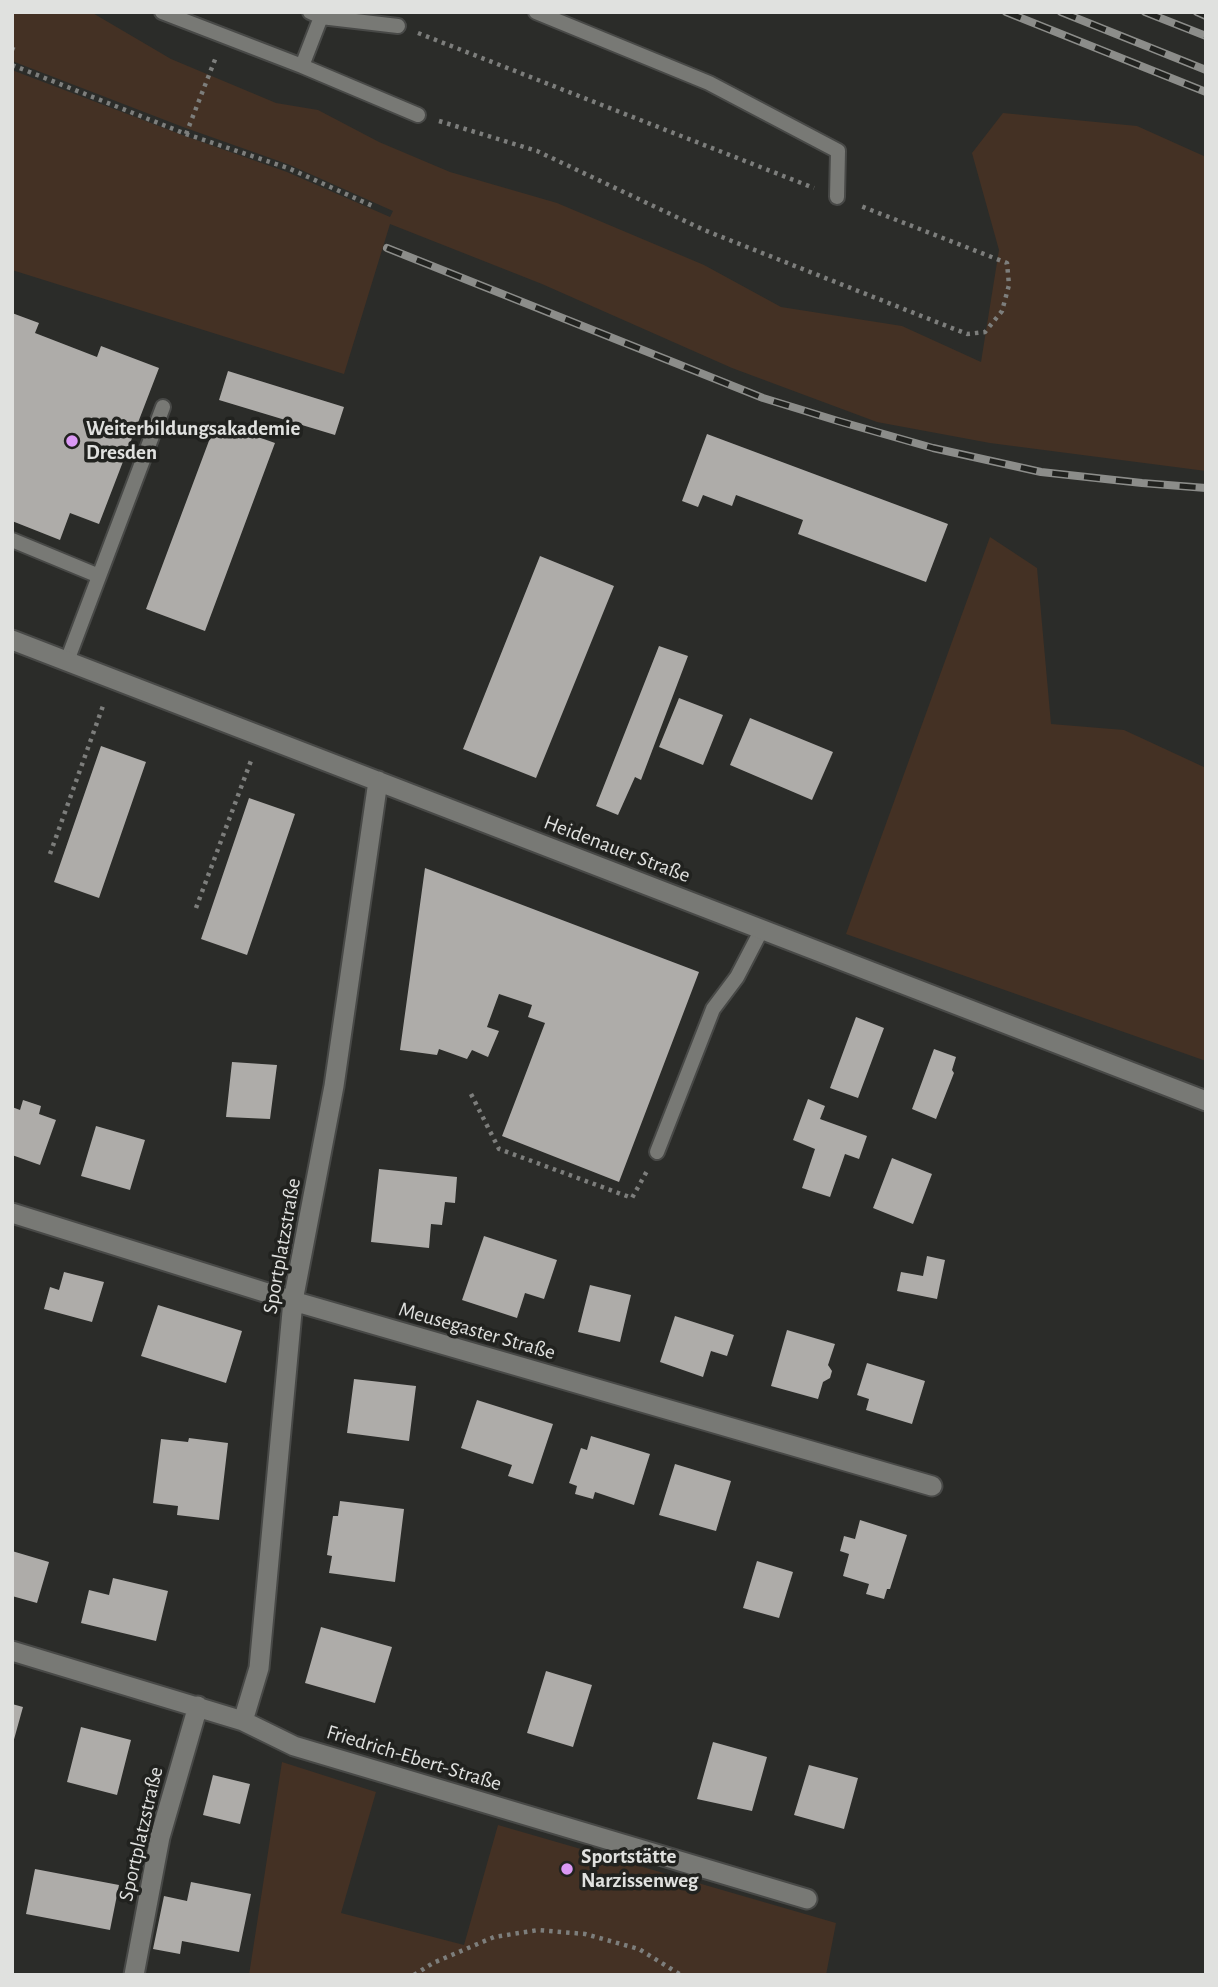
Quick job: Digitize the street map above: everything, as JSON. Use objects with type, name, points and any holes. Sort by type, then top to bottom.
[{"type":"street","name":"Heidenauer Straße","points":[[12,640],[1206,1101]]},
{"type":"street","name":"Sportplatzstraße","points":[[243,1721],[259,1668],[293,1301],[334,1086],[378,781]]},
{"type":"street","name":"Meusegaster Straße","points":[[12,1213],[293,1301],[932,1486]]},
{"type":"street","name":"Friedrich-Ebert-Straße","points":[[12,1651],[243,1721],[294,1746],[807,1899]]},
{"type":"street","name":"Sportplatzstraße","points":[[134,1975],[160,1837],[198,1706]]},
{"type":"lane","points":[[162,12],[302,66],[418,115]]},
{"type":"lane","points":[[536,12],[709,83],[838,151],[836,197]]},
{"type":"lane","points":[[302,66],[316,15],[398,26]]},
{"type":"lane","points":[[67,661],[163,407]]},
{"type":"lane","points":[[12,540],[99,576]]},
{"type":"lane","points":[[657,1152],[713,1009],[737,977],[762,929]]},
{"type":"path","points":[[398,26],[1007,263],[1009,285],[1002,311],[985,332],[967,334],[704,230],[537,151],[418,115]]},
{"type":"path","points":[[186,134],[223,37]]},
{"type":"path","points":[[12,50],[15,43]]},
{"type":"path","points":[[12,65],[186,134],[288,168],[375,207]]},
{"type":"path","points":[[50,854],[113,679]]},
{"type":"path","points":[[196,908],[260,736]]},
{"type":"path","points":[[471,1094],[499,1149],[632,1198],[657,1152]]},
{"type":"path","points":[[414,1975],[433,1963],[494,1937],[538,1930],[585,1934],[639,1949],[681,1975]]},
{"type":"shaded area","points":[[12,12],[91,12],[171,59],[276,103],[318,110],[379,142],[450,172],[557,203],[704,265],[781,307],[902,326],[981,362],[999,250],[972,153],[1003,113],[1137,126],[1206,157],[1206,471],[990,443],[877,422],[732,368],[542,284],[390,224],[344,374],[12,270],[12,70],[287,172],[390,217],[393,211],[290,165],[12,61]]},
{"type":"shaded area","points":[[990,537],[1037,568],[1051,724],[1124,730],[1206,768],[1206,1061],[846,934]]},
{"type":"shaded area","name":"Sportstätte Narzissenweg","points":[[282,1762],[376,1792],[341,1913],[464,1945],[498,1825],[836,1923],[826,1975],[249,1975]]},
{"type":"building","name":"Weiterbildungsakademie Dresden","points":[[12,313],[39,323],[35,333],[97,357],[101,346],[159,368],[99,524],[70,513],[60,540],[12,521]]},
{"type":"building","points":[[228,371],[344,407],[335,435],[219,400]]},
{"type":"building","points":[[216,422],[275,443],[205,631],[146,609]]},
{"type":"building","points":[[707,434],[948,524],[926,582],[798,534],[803,520],[736,495],[732,506],[703,495],[698,507],[682,501]]},
{"type":"building","points":[[540,556],[614,586],[536,778],[463,749]]},
{"type":"building","points":[[659,646],[688,656],[641,780],[635,777],[618,815],[596,806]]},
{"type":"building","points":[[679,698],[723,715],[703,765],[659,747]]},
{"type":"building","points":[[750,718],[833,752],[812,800],[730,765]]},
{"type":"building","points":[[101,746],[146,762],[99,898],[54,882]]},
{"type":"building","points":[[249,798],[295,814],[247,955],[201,939]]},
{"type":"building","points":[[425,868],[699,972],[619,1182],[502,1136],[545,1023],[528,1017],[532,1005],[499,994],[487,1027],[499,1031],[488,1057],[472,1050],[467,1059],[439,1049],[437,1055],[400,1050]]},
{"type":"building","points":[[856,1017],[884,1028],[858,1098],[830,1088]]},
{"type":"building","points":[[934,1049],[956,1057],[952,1070],[954,1073],[936,1119],[912,1109]]},
{"type":"building","points":[[232,1062],[277,1065],[270,1119],[226,1117]]},
{"type":"building","points":[[808,1099],[825,1106],[820,1119],[867,1136],[859,1159],[845,1154],[830,1197],[802,1188],[815,1149],[793,1140]]},
{"type":"building","points":[[23,1100],[41,1106],[39,1114],[56,1120],[40,1165],[12,1155],[12,1107],[20,1110]]},
{"type":"building","points":[[96,1126],[145,1140],[130,1190],[81,1176]]},
{"type":"building","points":[[892,1158],[932,1174],[913,1224],[873,1208]]},
{"type":"building","points":[[379,1169],[457,1177],[455,1203],[445,1202],[442,1225],[431,1224],[429,1248],[371,1242]]},
{"type":"building","points":[[484,1236],[557,1260],[544,1299],[525,1293],[517,1318],[462,1300]]},
{"type":"building","points":[[927,1256],[945,1260],[937,1299],[897,1291],[901,1272],[923,1276]]},
{"type":"building","points":[[64,1272],[104,1282],[92,1322],[44,1309],[50,1287],[59,1290]]},
{"type":"building","points":[[590,1285],[631,1295],[620,1342],[578,1332]]},
{"type":"building","points":[[158,1305],[242,1331],[226,1383],[141,1356]]},
{"type":"building","points":[[675,1316],[734,1335],[727,1356],[711,1351],[703,1377],[660,1362]]},
{"type":"building","points":[[787,1330],[835,1344],[828,1365],[832,1371],[830,1378],[823,1382],[818,1399],[771,1386]]},
{"type":"building","points":[[867,1363],[925,1381],[912,1424],[866,1410],[869,1399],[857,1395]]},
{"type":"building","points":[[354,1379],[416,1386],[409,1441],[347,1433]]},
{"type":"building","points":[[477,1400],[553,1424],[533,1484],[508,1476],[512,1465],[461,1448]]},
{"type":"building","points":[[591,1436],[650,1454],[634,1505],[595,1492],[593,1499],[575,1494],[577,1486],[569,1483],[581,1448],[587,1450]]},
{"type":"building","points":[[189,1438],[228,1443],[219,1520],[177,1515],[178,1506],[153,1503],[161,1439],[188,1442]]},
{"type":"building","points":[[675,1464],[731,1481],[716,1531],[659,1515]]},
{"type":"building","points":[[340,1501],[404,1509],[395,1582],[329,1573],[332,1556],[327,1555],[333,1516],[338,1516]]},
{"type":"building","points":[[860,1520],[907,1535],[890,1589],[887,1589],[884,1599],[866,1594],[869,1584],[843,1576],[849,1554],[840,1551],[844,1536],[855,1539]]},
{"type":"building","points":[[12,1551],[49,1562],[37,1603],[12,1596]]},
{"type":"building","points":[[757,1561],[793,1572],[779,1618],[743,1608]]},
{"type":"building","points":[[113,1578],[168,1591],[156,1641],[81,1623],[89,1590],[109,1595]]},
{"type":"building","points":[[321,1627],[392,1647],[375,1703],[305,1683]]},
{"type":"building","points":[[546,1671],[592,1685],[573,1747],[527,1733]]},
{"type":"building","points":[[12,1704],[23,1707],[13,1743],[12,1743]]},
{"type":"building","points":[[81,1727],[131,1740],[117,1795],[67,1782]]},
{"type":"building","points":[[713,1742],[767,1757],[752,1811],[697,1799]]},
{"type":"building","points":[[809,1765],[858,1778],[844,1829],[794,1815]]},
{"type":"building","points":[[213,1775],[250,1784],[240,1824],[203,1815]]},
{"type":"building","points":[[35,1869],[119,1885],[110,1930],[26,1914]]},
{"type":"building","points":[[191,1882],[251,1894],[239,1952],[182,1941],[180,1954],[153,1949],[164,1896],[187,1901]]},
{"type":"railway","points":[[1006,12],[1206,92]]},
{"type":"railway","points":[[1061,12],[1206,70]]},
{"type":"railway","points":[[1145,12],[1206,36]]},
{"type":"railway","points":[[1197,12],[1206,16]]},
{"type":"railway","points":[[387,248],[763,398],[838,421],[933,448],[1041,472],[1206,488]]},
{"type":"place","name":"Weiterbildungsakademie Dresden","points":[[72,441]]},
{"type":"place","name":"Sportstätte Narzissenweg","points":[[567,1869]]}]
